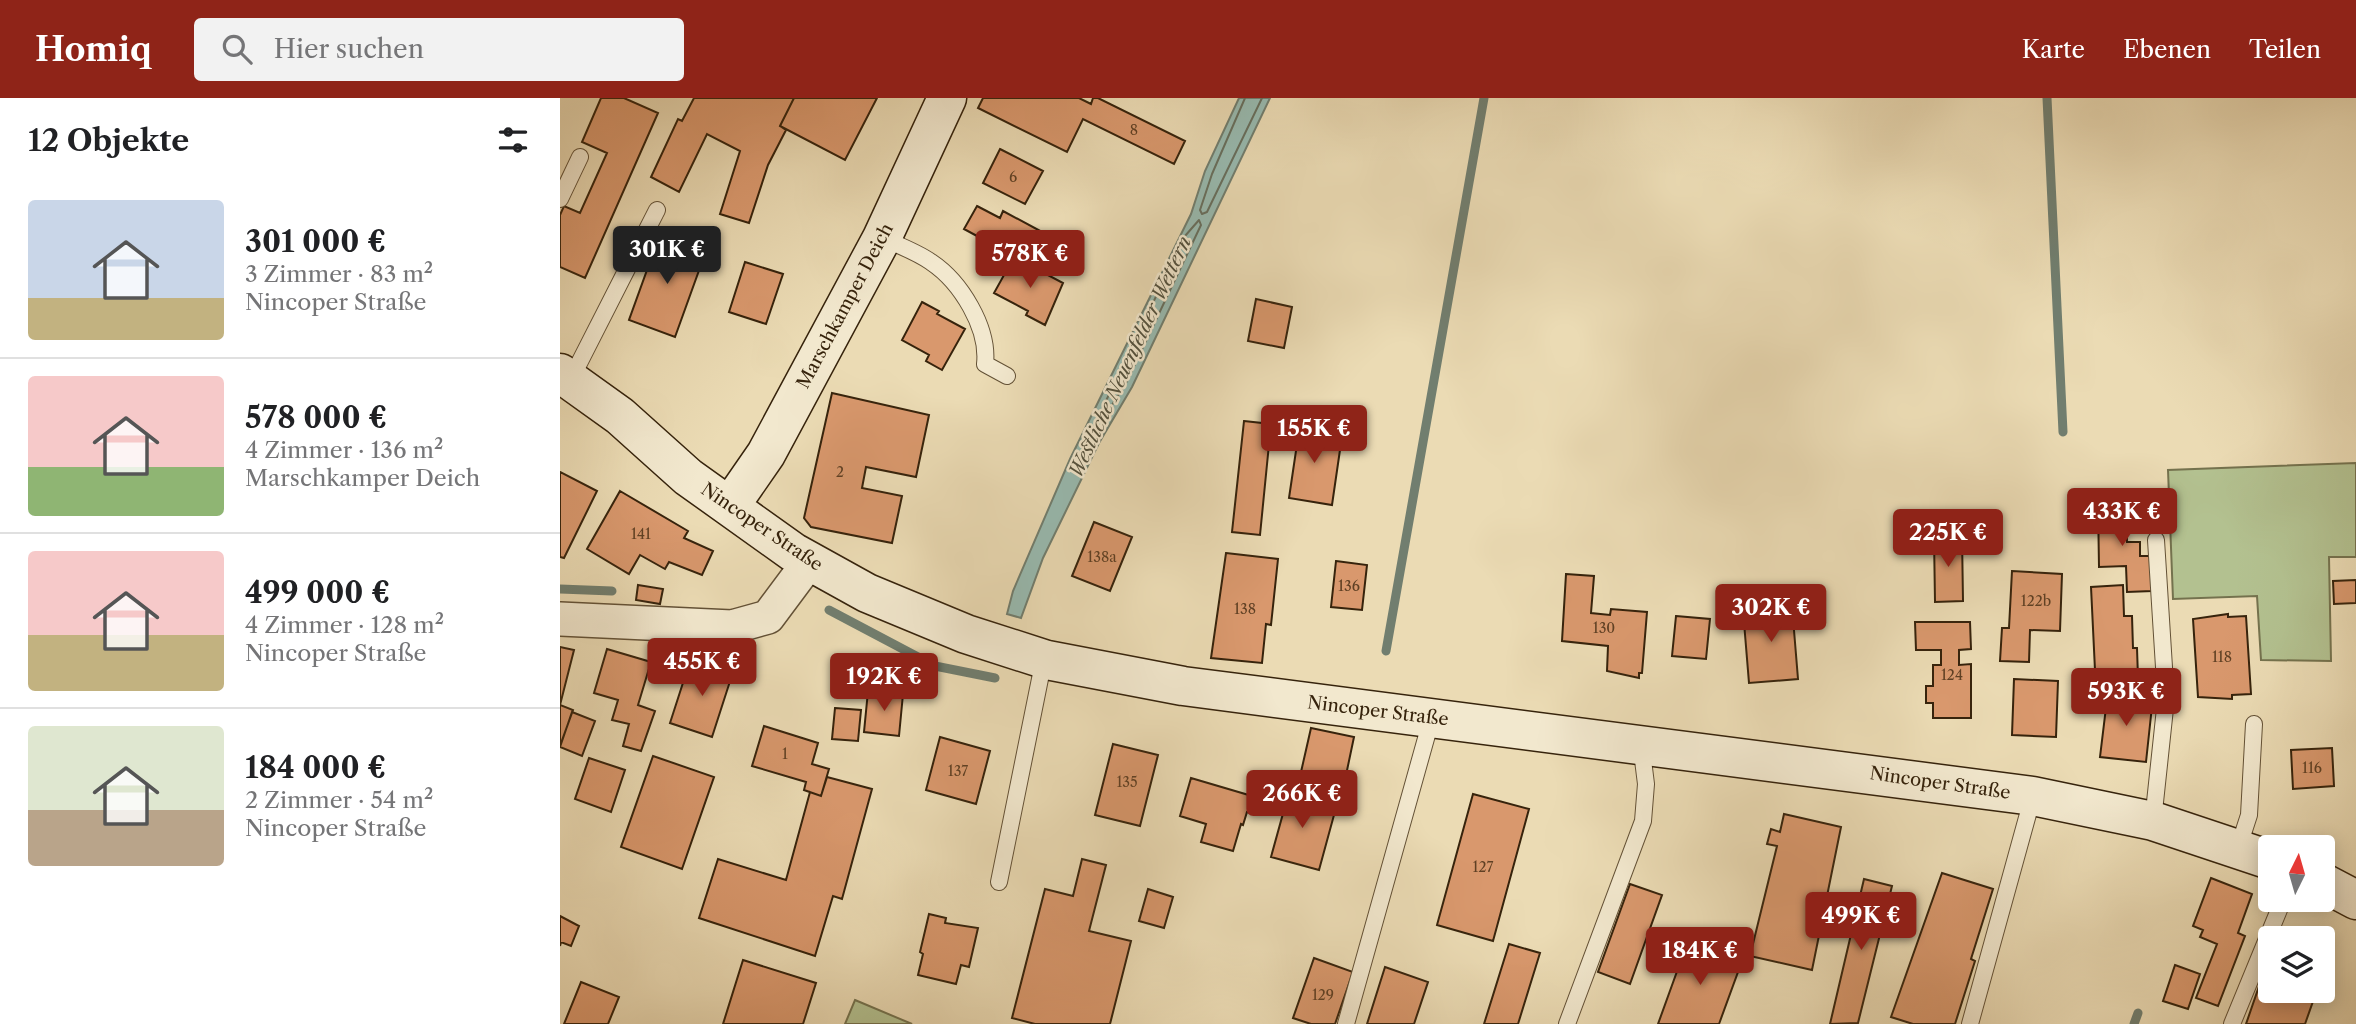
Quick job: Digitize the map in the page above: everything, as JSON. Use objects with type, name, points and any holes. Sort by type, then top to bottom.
[{"type":"main road","name":"Marschkamper Deich","points":[[730,506],[766,454],[882,238],[947,98]]},
{"type":"main road","name":"Nincoper Straße","points":[[565,376],[620,415],[688,477],[809,562],[867,593],[953,629],[1044,659],[1183,686],[2033,796],[2153,821],[2254,854]]},
{"type":"main road","points":[[2335,889],[2356,900]]},
{"type":"street","points":[[560,619],[732,627],[768,617],[809,562]]},
{"type":"lane","points":[[560,199],[580,157]]},
{"type":"lane","points":[[565,376],[657,210]]},
{"type":"lane","points":[[882,238],[932,262],[962,295],[984,331],[987,346],[985,364],[1007,376]]},
{"type":"lane","points":[[2153,821],[2166,699],[2156,541]]},
{"type":"lane","points":[[999,882],[1044,659]]},
{"type":"lane","points":[[1346,1024],[1432,718]]},
{"type":"lane","points":[[2254,724],[2249,815],[2254,854]]},
{"type":"lane","points":[[1567,1024],[1643,821],[1646,784],[1641,744]]},
{"type":"lane","points":[[1970,1024],[2033,796]]},
{"type":"lane","points":[[2232,1024],[2278,912]]},
{"type":"green space","points":[[2356,463],[2356,557],[2329,557],[2331,661],[2261,660],[2257,596],[2173,599],[2168,470]]},
{"type":"green space","points":[[855,1000],[912,1024],[845,1024]]},
{"type":"water","points":[[1239,98],[1270,98],[1132,387],[1099,443],[1043,558],[1021,618],[1007,614],[1013,591],[1070,459],[1191,214],[1205,171]]},
{"type":"building","points":[[601,98],[624,98],[658,113],[585,278],[560,267],[560,215],[564,206],[580,213],[607,153],[582,142]]},
{"type":"building","points":[[694,98],[794,98],[780,126],[786,130],[768,165],[749,223],[720,214],[740,151],[707,134],[679,192],[651,177],[678,119],[682,121]]},
{"type":"building","points":[[794,98],[877,98],[845,160],[780,126]]},
{"type":"building","points":[[983,98],[1079,98],[1091,104],[1093,98],[1098,98],[1185,141],[1174,164],[1083,119],[1067,152],[978,108]]},
{"type":"building","points":[[1000,149],[1043,171],[1025,204],[983,183]]},
{"type":"building","points":[[977,206],[1000,218],[1003,211],[1044,233],[1039,244],[1032,240],[1027,250],[995,232],[990,243],[964,229]]},
{"type":"building","points":[[660,234],[706,251],[675,337],[629,320]]},
{"type":"building","points":[[1014,257],[1063,283],[1045,325],[1026,315],[1028,311],[994,293]]},
{"type":"building","points":[[745,262],[783,274],[766,324],[729,312]]},
{"type":"building","points":[[1256,299],[1292,307],[1284,348],[1248,341]]},
{"type":"building","points":[[922,302],[939,311],[937,314],[965,329],[942,370],[926,361],[929,355],[902,340]]},
{"type":"building","points":[[832,393],[929,415],[916,477],[866,467],[862,488],[902,496],[892,543],[811,527],[804,518]]},
{"type":"building","points":[[1301,417],[1320,419],[1317,440],[1341,443],[1332,505],[1289,498]]},
{"type":"building","points":[[1244,421],[1271,424],[1260,535],[1232,532]]},
{"type":"building","points":[[560,472],[597,491],[564,558],[560,557]]},
{"type":"building","points":[[620,491],[688,531],[684,538],[713,551],[702,575],[669,562],[665,569],[640,555],[629,574],[587,549]]},
{"type":"building","points":[[2098,504],[2126,504],[2127,542],[2140,542],[2140,556],[2151,556],[2152,591],[2127,592],[2126,566],[2099,567]]},
{"type":"building","points":[[1902,516],[1920,516],[1921,535],[1903,536]]},
{"type":"building","points":[[1094,522],[1132,537],[1110,591],[1072,576]]},
{"type":"building","points":[[1962,536],[1963,601],[1935,602],[1934,537]]},
{"type":"building","points":[[1226,553],[1278,559],[1271,625],[1266,624],[1262,663],[1211,658]]},
{"type":"building","points":[[1336,561],[1367,565],[1362,610],[1331,607]]},
{"type":"building","points":[[2012,571],[2062,574],[2060,631],[2030,630],[2029,662],[2000,661],[2002,628],[2009,628]]},
{"type":"building","points":[[1566,574],[1594,576],[1591,613],[1610,615],[1611,609],[1647,612],[1642,673],[1639,673],[1639,678],[1607,671],[1608,646],[1562,641]]},
{"type":"building","points":[[2356,580],[2356,603],[2334,604],[2333,581]]},
{"type":"building","points":[[638,585],[663,589],[660,604],[636,600]]},
{"type":"building","points":[[2123,585],[2124,616],[2132,616],[2138,678],[2124,679],[2124,690],[2096,691],[2091,587]]},
{"type":"building","points":[[1792,606],[1798,679],[1749,683],[1743,610]]},
{"type":"building","points":[[2228,614],[2228,617],[2246,616],[2251,694],[2232,695],[2232,699],[2198,697],[2193,619]]},
{"type":"building","points":[[1676,616],[1710,619],[1706,659],[1672,656]]},
{"type":"building","points":[[1915,622],[1970,622],[1971,649],[1959,650],[1959,665],[1971,664],[1971,718],[1933,718],[1933,703],[1926,703],[1926,686],[1933,686],[1933,665],[1941,665],[1941,650],[1916,650]]},
{"type":"building","points":[[560,647],[574,650],[560,705]]},
{"type":"building","points":[[607,649],[651,662],[638,705],[655,711],[641,751],[623,746],[629,724],[612,720],[618,700],[594,693]]},
{"type":"building","points":[[691,658],[733,672],[712,737],[670,723]]},
{"type":"building","points":[[2014,679],[2058,681],[2056,737],[2012,735]]},
{"type":"building","points":[[2131,690],[2130,704],[2152,706],[2146,762],[2100,757],[2108,691]]},
{"type":"building","points":[[868,691],[903,694],[899,736],[864,732]]},
{"type":"building","points":[[560,705],[573,710],[560,746]]},
{"type":"building","points":[[835,708],[861,710],[858,741],[832,739]]},
{"type":"building","points":[[572,712],[595,721],[582,756],[560,747]]},
{"type":"building","points":[[764,726],[818,743],[812,764],[829,769],[821,796],[804,790],[806,782],[752,766]]},
{"type":"building","points":[[1311,728],[1354,737],[1341,799],[1326,796],[1330,778],[1301,772]]},
{"type":"building","points":[[940,737],[990,751],[976,804],[926,790]]},
{"type":"building","points":[[1113,744],[1158,755],[1140,826],[1095,815]]},
{"type":"building","points":[[2332,748],[2334,786],[2293,789],[2291,750]]},
{"type":"building","points":[[653,756],[714,777],[682,869],[621,847]]},
{"type":"building","points":[[589,758],[625,770],[611,812],[575,799]]},
{"type":"building","points":[[827,777],[872,789],[842,899],[833,896],[815,956],[699,918],[718,859],[786,880],[810,792],[821,796]]},
{"type":"building","points":[[1191,778],[1252,796],[1249,807],[1253,808],[1252,813],[1247,812],[1243,825],[1241,824],[1233,851],[1201,842],[1206,824],[1180,816]]},
{"type":"building","points":[[1292,781],[1314,787],[1309,808],[1334,815],[1319,870],[1271,857]]},
{"type":"building","points":[[1473,794],[1529,809],[1493,941],[1437,925]]},
{"type":"building","points":[[1784,814],[1841,827],[1812,970],[1750,956],[1777,846],[1767,844],[1771,829],[1780,832]]},
{"type":"building","points":[[1082,859],[1106,865],[1089,931],[1131,941],[1110,1024],[1035,1024],[1012,1018],[1045,889],[1073,896]]},
{"type":"building","points":[[1942,873],[1993,889],[1971,959],[1975,961],[1955,1024],[1913,1024],[1891,1017]]},
{"type":"building","points":[[2211,878],[2252,894],[2238,933],[2245,936],[2218,1006],[2196,998],[2217,944],[2200,937],[2203,930],[2193,926]]},
{"type":"building","points":[[1864,879],[1892,886],[1858,1023],[1830,1024]]},
{"type":"building","points":[[1630,884],[1662,895],[1630,984],[1598,972]]},
{"type":"building","points":[[1148,889],[1173,897],[1164,928],[1139,921]]},
{"type":"building","points":[[929,914],[946,918],[945,923],[978,928],[969,967],[961,965],[956,984],[918,975],[923,954],[920,952]]},
{"type":"building","points":[[560,916],[579,926],[571,946],[561,942],[560,946]]},
{"type":"building","points":[[1688,941],[1742,961],[1719,1024],[1658,1024]]},
{"type":"building","points":[[1509,944],[1540,953],[1518,1024],[1484,1024]]},
{"type":"building","points":[[1314,958],[1353,972],[1335,1024],[1311,1024],[1293,1018]]},
{"type":"building","points":[[743,960],[816,983],[803,1024],[723,1024]]},
{"type":"building","points":[[2175,965],[2200,974],[2188,1009],[2163,1001]]},
{"type":"building","points":[[1385,967],[1428,982],[1414,1024],[1367,1024]]},
{"type":"building","points":[[581,982],[619,997],[608,1024],[564,1024]]},
{"type":"building","points":[[2258,989],[2258,1003],[2312,1003],[2305,1024],[2246,1024]]},
{"type":"waterway","points":[[1386,651],[1484,98]]},
{"type":"waterway","points":[[2047,98],[2063,432]]},
{"type":"waterway","points":[[560,589],[612,591]]},
{"type":"waterway","name":"Westliche Neuenfelder Wettern","points":[[829,610],[935,666],[995,678]]},
{"type":"waterway","points":[[2134,1024],[2138,1013]]}]
